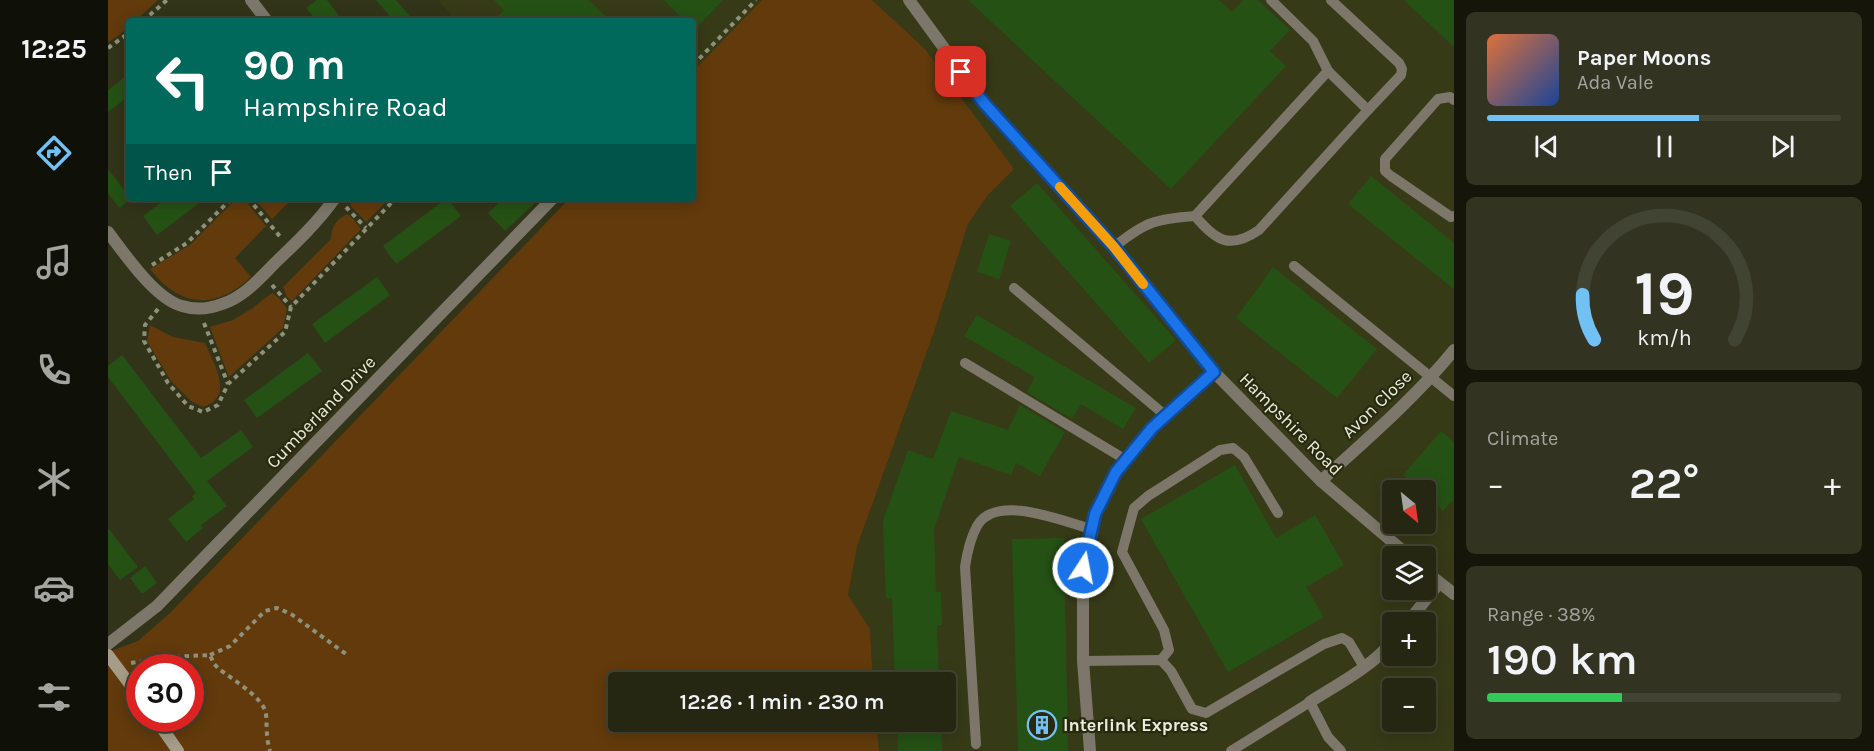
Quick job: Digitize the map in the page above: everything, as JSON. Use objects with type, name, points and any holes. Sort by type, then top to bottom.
[{"type":"main road","points":[[108,655],[126,679]]},
{"type":"main road","points":[[165,732],[178,751]]},
{"type":"street","points":[[251,0],[265,18]]},
{"type":"street","name":"Hampshire Road","points":[[909,0],[984,103],[1114,247],[1214,372],[1321,481],[1397,546]]},
{"type":"street","name":"Cumberland Drive","points":[[108,644],[157,606],[551,201]]},
{"type":"street","points":[[108,232],[156,290],[180,306],[204,309],[224,304],[244,293],[323,214],[340,202]]},
{"type":"street","name":"Avon Close","points":[[1321,481],[1431,377],[1454,350]]},
{"type":"street","points":[[1090,751],[1083,661],[1083,568],[1095,514],[1116,472],[1152,428],[1214,372]]},
{"type":"street","points":[[1436,580],[1454,594]]},
{"type":"street","points":[[1416,612],[1439,583]]},
{"type":"street","points":[[1310,702],[1382,652]]},
{"type":"lane","points":[[1271,0],[1313,41],[1328,71],[1368,110]]},
{"type":"lane","points":[[1195,216],[1216,237],[1231,242],[1245,240],[1260,230],[1401,75],[1402,69],[1399,63],[1331,0]]},
{"type":"lane","points":[[1114,247],[1135,230],[1148,224],[1172,218],[1195,216],[1328,71]]},
{"type":"lane","points":[[1454,100],[1450,97],[1438,99],[1385,159],[1385,171],[1451,217],[1454,216]]},
{"type":"lane","points":[[1294,266],[1454,396]]},
{"type":"lane","points":[[1014,288],[1166,416]]},
{"type":"lane","points":[[965,363],[1126,460]]},
{"type":"lane","points":[[1161,660],[1169,650],[1164,630],[1122,552],[1134,508],[1148,496],[1220,450],[1233,448],[1244,457],[1278,513]]},
{"type":"lane","points":[[976,744],[964,567],[969,544],[978,524],[997,510],[1015,509],[1091,529]]},
{"type":"lane","points":[[1083,661],[1161,660],[1171,671],[1192,709],[1206,713],[1324,644],[1342,638],[1349,642],[1364,667]]},
{"type":"lane","points":[[1231,751],[1310,702],[1328,737],[1341,751]]},
{"type":"path","points":[[147,18],[168,0]]},
{"type":"path","points":[[696,62],[756,0]]},
{"type":"path","points":[[108,48],[126,35]]},
{"type":"path","points":[[140,273],[187,243],[229,201]]},
{"type":"path","points":[[251,201],[290,248]]},
{"type":"path","points":[[167,297],[145,325],[144,341],[168,383],[188,406],[203,412],[218,405],[228,384],[285,332],[291,307],[393,201]]},
{"type":"path","points":[[340,202],[366,228]]},
{"type":"path","points":[[263,275],[291,307]]},
{"type":"path","points":[[199,308],[228,384]]},
{"type":"path","points":[[118,668],[150,659],[210,655],[230,645],[265,610],[277,608],[291,614],[346,654]]},
{"type":"path","points":[[210,655],[219,669],[261,702],[266,712],[266,735],[270,751]]},
{"type":"shaded area","points":[[108,0],[158,0],[138,18],[126,18],[126,29],[108,42]]},
{"type":"shaded area","points":[[438,0],[762,0],[696,68],[696,18],[453,18]]},
{"type":"shaded area","points":[[762,0],[872,0],[925,49],[1014,169],[988,195],[968,224],[935,329],[857,547],[848,595],[870,629],[872,672],[608,672],[608,732],[877,732],[879,751],[108,751],[108,652],[138,641],[170,613],[567,201],[696,201],[696,68]]},
{"type":"shaded area","points":[[872,0],[1454,0],[1454,751],[879,751],[877,732],[956,732],[956,672],[872,672],[870,629],[848,596],[857,547],[935,329],[968,224],[988,195],[1013,169],[925,49]]},
{"type":"shaded area","points":[[234,201],[245,201],[266,226],[235,258],[251,277],[238,288],[212,299],[199,300],[186,297],[162,282],[150,269],[190,245]]},
{"type":"shaded area","points":[[257,201],[290,201],[272,219]]},
{"type":"shaded area","points":[[352,201],[387,201],[366,222],[350,205]]},
{"type":"shaded area","points":[[347,214],[361,229],[292,301],[287,297],[283,287],[331,239],[335,224]]},
{"type":"shaded area","points":[[272,293],[287,309],[283,328],[229,377],[210,327],[233,320]]},
{"type":"shaded area","points":[[150,325],[173,337],[205,343],[220,380],[219,395],[212,402],[203,407],[191,401],[171,381],[147,341]]},
{"type":"building","points":[[317,0],[327,0],[341,18],[314,18],[306,8]]},
{"type":"building","points":[[376,0],[396,0],[411,18],[391,18]]},
{"type":"building","points":[[494,0],[589,0],[607,18],[496,18],[504,10]]},
{"type":"building","points":[[664,0],[723,0],[696,28],[696,18],[682,18]]},
{"type":"building","points":[[968,0],[1219,0],[1232,12],[1243,0],[1258,0],[1290,30],[1270,51],[1286,66],[1171,189]]},
{"type":"building","points":[[1404,0],[1454,0],[1454,47]]},
{"type":"building","points":[[126,76],[126,98],[108,112],[108,90]]},
{"type":"building","points":[[108,169],[126,192],[126,201],[128,201],[119,208],[108,193]]},
{"type":"building","points":[[1371,176],[1454,243],[1454,289],[1348,204]]},
{"type":"building","points":[[1037,183],[1176,340],[1149,363],[1010,206]]},
{"type":"building","points":[[163,201],[202,201],[157,235],[143,216]]},
{"type":"building","points":[[443,201],[449,201],[461,216],[396,264],[383,246]]},
{"type":"building","points":[[501,201],[537,201],[505,231],[488,213]]},
{"type":"building","points":[[989,234],[1011,241],[999,279],[977,272]]},
{"type":"building","points":[[1273,267],[1377,349],[1337,398],[1236,318]]},
{"type":"building","points":[[377,277],[390,295],[325,343],[312,324]]},
{"type":"building","points":[[977,315],[1136,408],[1123,429],[1081,404],[1072,419],[1027,392],[1035,377],[964,336]]},
{"type":"building","points":[[308,353],[322,371],[257,418],[244,400]]},
{"type":"building","points":[[122,355],[201,458],[241,430],[253,447],[207,481],[227,506],[201,525],[203,528],[186,542],[168,519],[194,499],[192,496],[196,493],[108,377],[108,366]]},
{"type":"building","points":[[1020,405],[1065,432],[1040,476],[1016,463],[1011,475],[959,457],[934,529],[936,592],[941,592],[942,625],[937,626],[939,672],[895,672],[892,598],[886,599],[883,521],[908,450],[933,459],[951,411],[1008,430]]},
{"type":"building","points":[[1441,431],[1454,442],[1454,499],[1443,511],[1436,504],[1436,480],[1409,480],[1403,475]]},
{"type":"building","points":[[1235,465],[1276,538],[1315,515],[1344,565],[1306,587],[1324,617],[1228,672],[1141,519]]},
{"type":"building","points":[[108,528],[138,567],[120,580],[108,564]]},
{"type":"building","points":[[1064,538],[1068,751],[1018,751],[1012,539]]},
{"type":"building","points":[[145,566],[157,583],[142,594],[130,578]]},
{"type":"building","points":[[897,732],[941,732],[942,751],[898,751]]},
{"type":"slow traffic","points":[[1060,187],[1114,247],[1143,284]]},
{"type":"place","name":"Interlink Express","points":[[1042,725]]},
{"type":"route","points":[[961,72],[984,103],[1114,247],[1214,372],[1152,428],[1116,472],[1095,514],[1083,568]]}]
